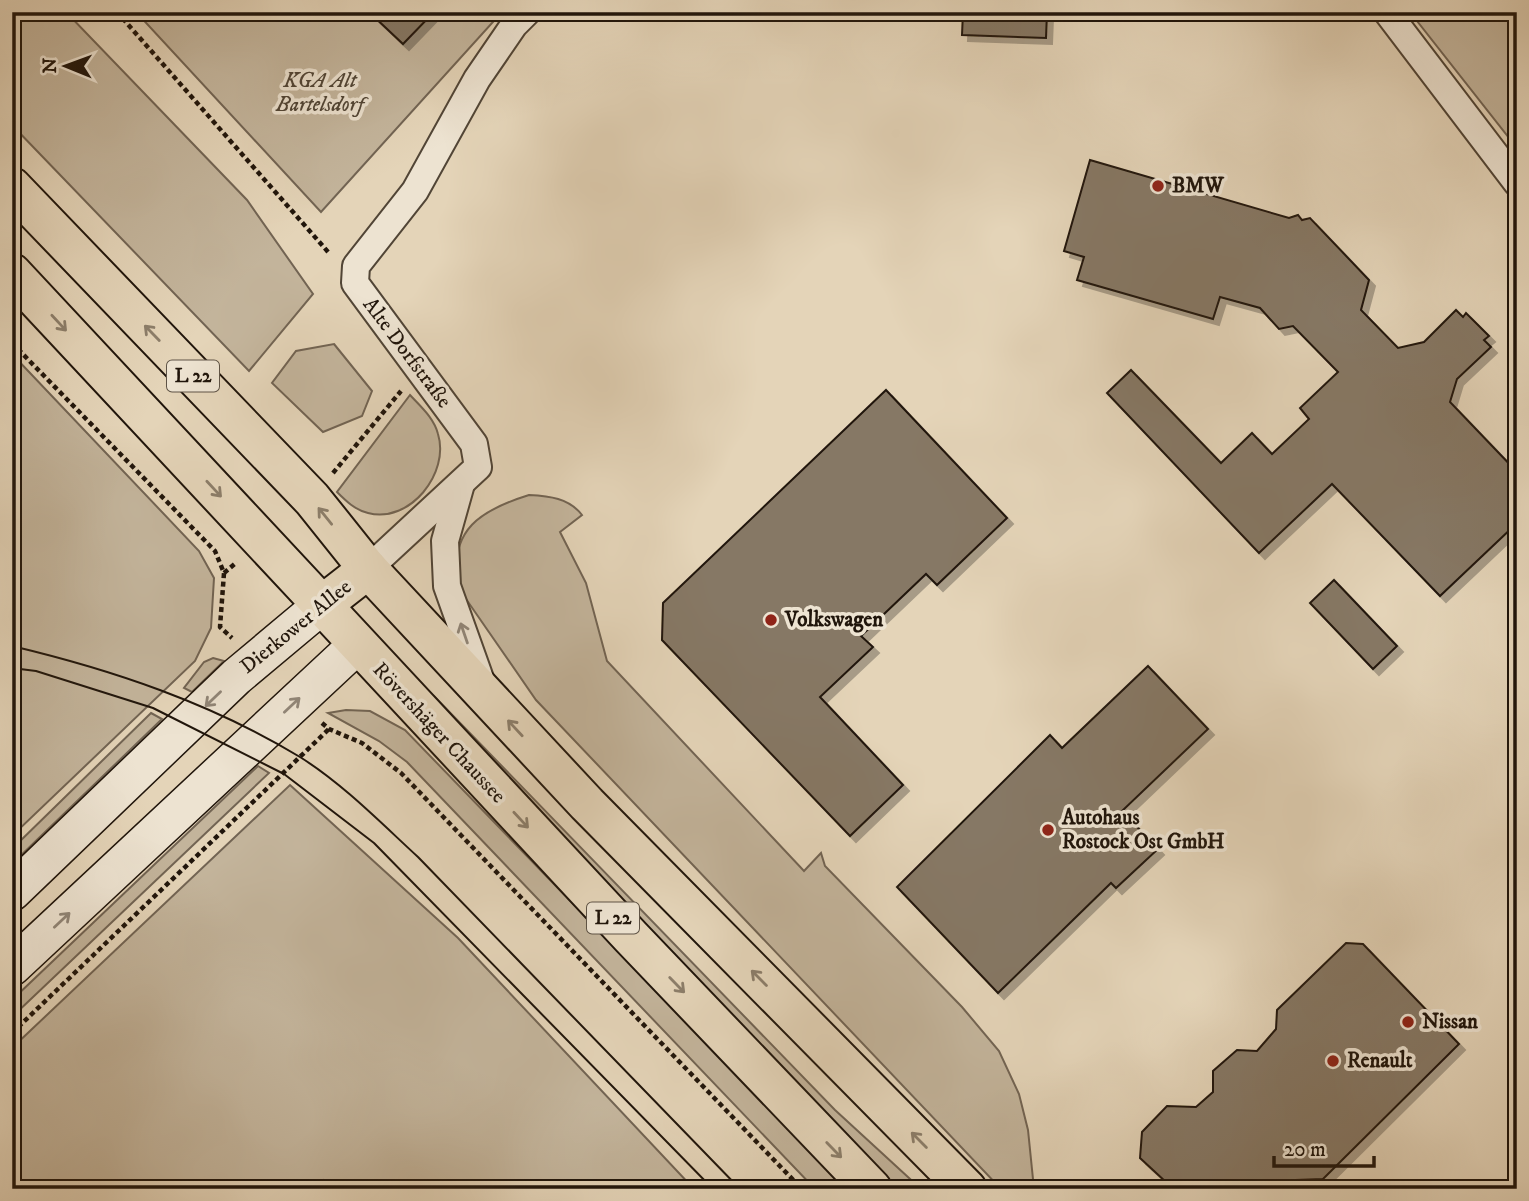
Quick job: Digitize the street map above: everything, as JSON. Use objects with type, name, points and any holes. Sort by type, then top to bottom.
[{"type":"main road","name":"L 22","points":[[12,187],[312,499],[368,569],[587,804],[967,1189]]},
{"type":"main road","name":"Rövershäger Chaussee","points":[[12,273],[357,645],[872,1189]]},
{"type":"main road","name":"Dierkower Allee","points":[[12,892],[236,677],[368,569]]},
{"type":"main road","name":"Dierkower Allee","points":[[357,645],[368,569]]},
{"type":"main road","points":[[12,967],[357,645]]},
{"type":"street","name":"Alte Dorfstraße","points":[[368,569],[478,467],[474,444],[355,283],[356,266],[415,191],[477,79],[514,25],[527,12]]},
{"type":"street","points":[[1387,12],[1517,183]]},
{"type":"street","points":[[461,484],[445,541],[447,586],[486,697]]},
{"type":"path","points":[[117,12],[355,283]]},
{"type":"path","points":[[12,343],[215,551],[224,573],[220,627]]},
{"type":"path","points":[[12,1033],[329,729],[362,743],[401,773],[802,1189]]},
{"type":"path","points":[[12,1180],[27,1189]]},
{"type":"green space","points":[[12,12],[66,12],[247,200],[313,294],[249,371],[12,125]]},
{"type":"green space","name":"KGA Alt Bartelsdorf","points":[[136,12],[502,12],[321,212]]},
{"type":"green space","points":[[1410,12],[1517,12],[1517,148]]},
{"type":"green space","points":[[334,344],[372,391],[362,416],[323,432],[272,383],[296,351]]},
{"type":"green space","points":[[12,354],[199,551],[214,578],[211,628],[195,661],[12,836]]},
{"type":"green space","points":[[410,395],[423,408],[438,434],[438,464],[432,479],[412,503],[398,511],[384,514],[363,512],[337,492]]},
{"type":"green space","points":[[529,495],[565,501],[582,515],[560,532],[586,583],[607,661],[804,871],[821,853],[825,866],[962,1007],[999,1051],[1019,1094],[1028,1130],[1034,1189],[1001,1189],[536,700],[457,586],[456,566],[458,550],[472,525],[496,508]]},
{"type":"green space","points":[[213,658],[224,661],[192,692],[184,688],[204,662]]},
{"type":"green space","points":[[414,682],[434,696],[835,1110],[921,1189],[896,1189]]},
{"type":"green space","points":[[346,710],[370,711],[405,730],[849,1189],[815,1189],[407,762],[379,741],[328,713]]},
{"type":"green space","points":[[151,713],[162,719],[12,864],[12,849]]},
{"type":"green space","points":[[258,766],[269,773],[12,1017],[12,1000]]},
{"type":"green space","points":[[290,785],[458,938],[694,1189],[342,1189],[324,1180],[317,1189],[36,1189],[12,1175],[12,1048]]},
{"type":"building","points":[[369,12],[434,12],[403,44]]},
{"type":"building","points":[[963,12],[1047,12],[1046,38],[962,35]]},
{"type":"building","points":[[1090,160],[1289,218],[1298,215],[1302,220],[1310,218],[1369,280],[1361,310],[1398,348],[1424,342],[1456,310],[1463,317],[1466,313],[1489,336],[1484,340],[1491,347],[1457,379],[1450,402],[1517,472],[1517,523],[1440,596],[1332,484],[1259,553],[1107,393],[1131,370],[1221,463],[1252,433],[1272,454],[1309,419],[1300,408],[1338,372],[1293,326],[1279,329],[1260,308],[1220,297],[1213,319],[1077,280],[1084,257],[1064,251]]},
{"type":"building","name":"Volkswagen","points":[[886,390],[1007,518],[937,585],[926,574],[861,636],[873,647],[820,697],[903,785],[850,836],[662,640],[663,603]]},
{"type":"building","points":[[1334,580],[1397,646],[1373,669],[1310,603]]},
{"type":"building","name":"Autohaus Rostock Ost GmbH","points":[[1148,666],[1208,729],[1122,811],[1158,849],[1116,888],[1111,883],[998,993],[897,887],[1050,735],[1062,748]]},
{"type":"building","name":"Renault","points":[[1346,943],[1363,944],[1459,1044],[1323,1179],[1296,1180],[1287,1189],[1194,1189],[1188,1182],[1167,1183],[1140,1158],[1142,1132],[1167,1106],[1196,1107],[1213,1092],[1213,1071],[1237,1050],[1257,1051],[1276,1029],[1277,1010]]},
{"type":"tram line","points":[[12,646],[124,677],[196,704],[266,738],[331,779],[418,857],[740,1189]]},
{"type":"tram line","points":[[12,668],[36,671],[153,708],[284,774],[374,843],[713,1189]]},
{"type":"place","name":"BMW","points":[[1158,186]]},
{"type":"place","name":"Volkswagen","points":[[771,620]]},
{"type":"place","name":"Autohaus Rostock Ost GmbH","points":[[1048,830]]},
{"type":"place","name":"Nissan","points":[[1408,1022]]},
{"type":"place","name":"Renault","points":[[1333,1061]]}]
